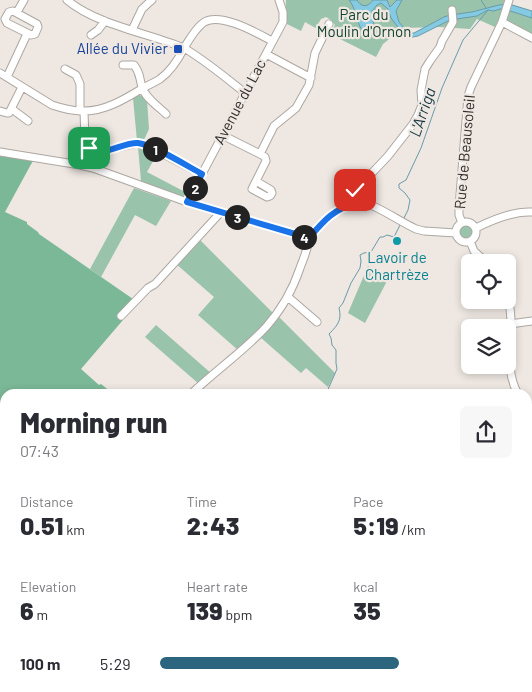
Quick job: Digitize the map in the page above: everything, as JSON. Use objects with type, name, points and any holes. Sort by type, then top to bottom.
[{"type":"street","points":[[17,12],[24,0]]},
{"type":"street","points":[[67,0],[80,10],[105,21],[184,48],[245,93]]},
{"type":"street","points":[[132,30],[142,9],[152,0]]},
{"type":"street","name":"Avenue du Lac","points":[[187,202],[283,22],[283,12],[279,0]]},
{"type":"street","name":"Rue de Beausoleil","points":[[462,223],[459,207],[468,96],[502,22],[509,0]]},
{"type":"street","points":[[13,10],[17,12],[37,24],[38,27],[34,34],[27,34],[7,22],[5,19],[9,12],[13,10]]},
{"type":"street","points":[[355,204],[355,190],[388,156],[418,115],[422,105],[421,90],[425,69],[440,47],[453,22],[452,10]]},
{"type":"street","points":[[27,34],[3,74],[52,105],[82,111],[110,106],[161,78],[175,64],[184,48],[203,23],[209,20],[233,23],[272,41]]},
{"type":"street","points":[[91,35],[105,21]]},
{"type":"street","points":[[502,22],[532,38]]},
{"type":"street","points":[[260,154],[274,126],[298,105],[309,85],[315,53],[328,24]]},
{"type":"street","points":[[266,54],[311,78]]},
{"type":"street","points":[[123,65],[134,65],[139,72],[142,89],[166,114]]},
{"type":"street","points":[[65,68],[76,75],[80,84],[85,141],[89,148],[100,152],[137,143],[148,146],[202,174]]},
{"type":"street","points":[[0,111],[10,113],[22,87]]},
{"type":"street","points":[[12,109],[28,121]]},
{"type":"street","points":[[222,135],[265,157],[266,161],[256,181]]},
{"type":"street","points":[[0,152],[80,164],[187,202],[309,238]]},
{"type":"street","points":[[197,389],[274,318],[288,296],[306,252],[309,238],[333,213],[355,204],[366,204],[424,231],[456,233]]},
{"type":"street","points":[[121,316],[148,288],[155,284],[221,212]]},
{"type":"street","points":[[476,228],[516,214],[532,212]]},
{"type":"street","points":[[470,222],[476,228],[475,237],[470,242],[464,242],[458,238],[456,233],[457,227],[462,223],[470,222]]},
{"type":"street","points":[[470,242],[477,254]]},
{"type":"street","points":[[288,296],[317,322]]},
{"type":"street","points":[[516,323],[532,320]]},
{"type":"street","points":[[511,374],[514,389]]},
{"type":"green space","name":"Parc du Moulin d'Ornon","points":[[286,0],[509,0],[509,4],[532,11],[532,38],[502,22],[503,15],[495,27],[477,19],[470,29],[439,27],[403,28],[383,44],[376,57],[330,34],[335,25],[326,17],[321,19],[318,24],[319,30],[305,22],[301,31],[285,23]]},
{"type":"green space","points":[[139,95],[147,100],[149,129],[143,142],[137,141],[133,98]]},
{"type":"green space","points":[[138,147],[157,154],[147,172],[187,193],[184,196],[141,181]]},
{"type":"green space","points":[[2,152],[35,157],[5,212],[27,222],[39,234],[133,299],[119,314],[123,320],[81,369],[99,385],[101,384],[107,389],[0,389],[0,156]]},
{"type":"green space","points":[[134,188],[171,201],[156,226],[135,215],[101,277],[90,269]]},
{"type":"green space","points":[[466,225],[471,227],[473,232],[471,237],[466,239],[461,237],[459,232],[461,227]]},
{"type":"green space","points":[[199,239],[274,314],[239,351],[198,315],[214,297],[175,263]]},
{"type":"green space","points":[[368,266],[387,281],[365,323],[348,313]]},
{"type":"green space","points":[[278,316],[335,373],[328,387],[306,368],[301,373],[260,337]]},
{"type":"green space","points":[[156,325],[212,374],[199,384],[145,337]]},
{"type":"water","points":[[349,0],[357,0],[365,6],[373,0],[387,0],[390,7],[397,0],[402,0],[396,11],[399,22],[408,33],[414,33],[450,15],[499,5],[509,4],[532,11],[532,18],[504,9],[488,10],[477,16],[450,20],[418,36],[408,38],[391,18],[388,9],[381,3],[372,11],[374,31],[370,36],[359,25]]},
{"type":"waterway","points":[[481,0],[486,8]]},
{"type":"waterway","name":"L'Arriga","points":[[404,218],[410,200],[399,188],[399,184],[406,180],[421,148],[442,88],[463,40],[488,10]]},
{"type":"waterway","name":"L'Arriga","points":[[328,389],[337,369],[336,350],[332,345],[329,334],[338,322],[340,316],[339,308],[360,268],[360,255],[371,252],[380,237],[387,235],[394,237],[400,225]]},
{"type":"place","name":"Allée du Vivier","points":[[178,49]]},
{"type":"place","name":"Lavoir de Chartrèze","points":[[397,241]]},
{"type":"route","points":[[89,148],[100,152],[137,143],[148,146],[202,174],[187,202],[309,238],[333,213],[355,204],[355,190]]}]
